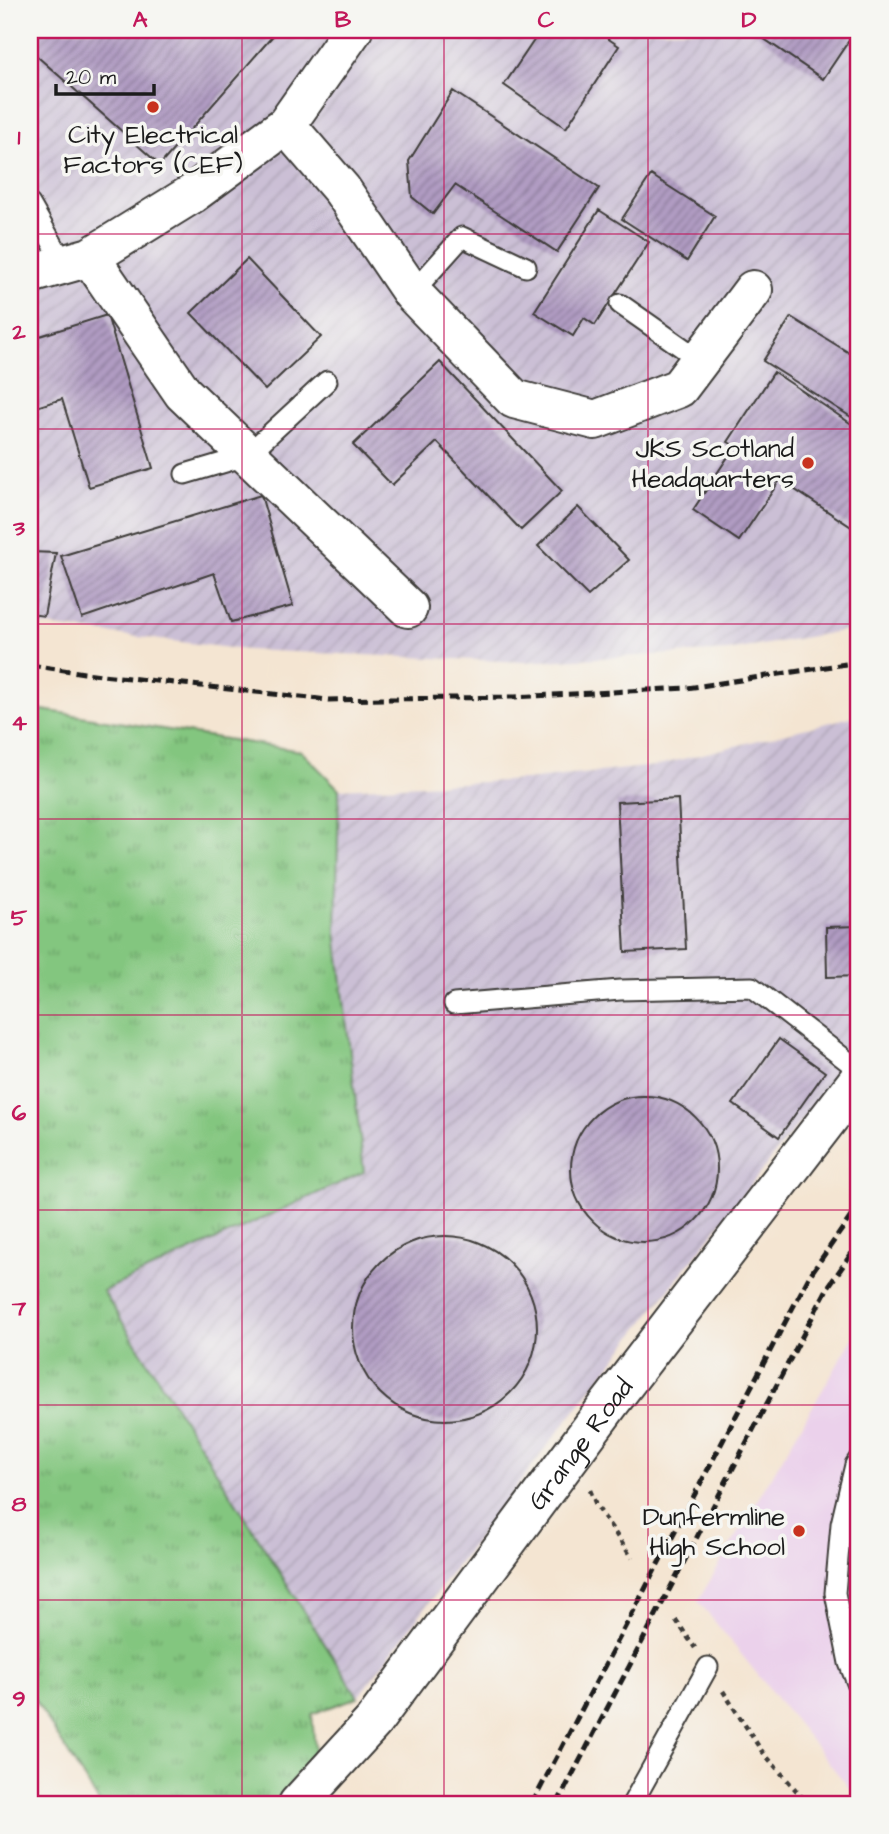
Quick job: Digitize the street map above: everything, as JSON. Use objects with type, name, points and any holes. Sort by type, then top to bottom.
[{"type":"street","points":[[353,30],[286,125],[192,194],[61,266],[246,456],[408,608]]},
{"type":"street","points":[[286,125],[342,190],[412,293],[514,400],[595,420],[679,388],[753,290]]},
{"type":"street","name":"Grange Road","points":[[298,1804],[373,1722],[610,1403],[859,1079]]},
{"type":"lane","points":[[30,204],[61,266]]},
{"type":"lane","points":[[412,293],[462,237],[526,267]]},
{"type":"lane","points":[[620,304],[700,360]]},
{"type":"lane","points":[[185,474],[246,456],[327,381]]},
{"type":"lane","points":[[454,1004],[620,990],[752,987],[859,1070]]},
{"type":"lane","points":[[858,1466],[841,1524],[835,1593],[849,1663],[859,1688]]},
{"type":"lane","points":[[632,1804],[708,1667]]},
{"type":"path","points":[[586,1482],[596,1505],[632,1558]]},
{"type":"path","points":[[708,1667],[761,1750],[808,1804]]},
{"type":"shaded area","points":[[30,30],[859,30],[859,628],[728,651],[524,662],[247,650],[30,624]]},
{"type":"shaded area","points":[[859,715],[859,1046],[551,1441],[358,1697],[102,1290],[364,1172],[336,932],[339,789],[526,780],[655,766]]},
{"type":"shaded area","name":"Dunfermline High School","points":[[859,1328],[859,1800],[698,1601]]},
{"type":"green space","points":[[30,708],[301,751],[339,789],[336,932],[364,1172],[103,1291],[358,1697],[312,1714],[315,1750],[275,1804],[100,1804],[30,1692]]},
{"type":"building","name":"City Electrical Factors (CEF)","points":[[30,30],[278,30],[160,165],[30,50]]},
{"type":"building","points":[[541,30],[595,30],[619,46],[566,128],[504,85]]},
{"type":"building","points":[[751,30],[856,30],[823,79]]},
{"type":"building","points":[[453,91],[599,188],[557,252],[455,185],[433,214],[412,197],[409,161]]},
{"type":"building","points":[[651,175],[715,216],[687,261],[622,219]]},
{"type":"building","points":[[599,210],[649,242],[595,325],[584,318],[573,336],[534,312]]},
{"type":"building","points":[[247,259],[321,337],[265,390],[191,313]]},
{"type":"building","points":[[107,315],[153,468],[89,487],[62,399],[30,409],[30,339]]},
{"type":"building","points":[[791,317],[859,359],[859,422],[763,361]]},
{"type":"building","points":[[440,362],[562,491],[521,530],[437,442],[392,485],[353,445]]},
{"type":"building","name":"JKS Scotland Headquarters","points":[[774,372],[859,429],[859,525],[856,530],[780,480],[739,541],[693,510],[735,446],[728,442]]},
{"type":"building","points":[[261,495],[293,606],[231,622],[214,573],[82,618],[61,556]]},
{"type":"building","points":[[578,507],[629,560],[588,596],[538,546]]},
{"type":"building","points":[[30,552],[56,553],[44,616],[30,614]]},
{"type":"building","points":[[859,556],[859,572],[852,567]]},
{"type":"building","points":[[678,799],[686,949],[625,952],[617,802]]},
{"type":"building","points":[[859,926],[859,976],[827,977],[826,927]]},
{"type":"building","points":[[779,1039],[825,1072],[779,1137],[733,1104]]},
{"type":"building","points":[[644,1096],[672,1102],[695,1118],[711,1141],[717,1169],[711,1197],[695,1220],[672,1236],[644,1242],[616,1236],[593,1220],[577,1197],[571,1169],[577,1141],[593,1118],[616,1102]]},
{"type":"building","points":[[445,1236],[480,1243],[496,1251],[510,1263],[522,1277],[530,1293],[537,1328],[530,1363],[522,1379],[510,1393],[496,1405],[480,1413],[445,1420],[410,1413],[394,1405],[380,1393],[368,1379],[360,1363],[353,1328],[360,1293],[368,1277],[380,1263],[394,1251],[410,1243]]},
{"type":"railway","points":[[30,665],[328,700],[515,697],[687,688],[859,662]]},
{"type":"railway","points":[[532,1804],[810,1275],[859,1205]]},
{"type":"railway","points":[[557,1804],[828,1287],[859,1243]]},
{"type":"place","name":"City Electrical Factors (CEF)","points":[[153,107]]},
{"type":"place","name":"JKS Scotland Headquarters","points":[[808,463]]},
{"type":"place","name":"Dunfermline High School","points":[[799,1531]]}]
